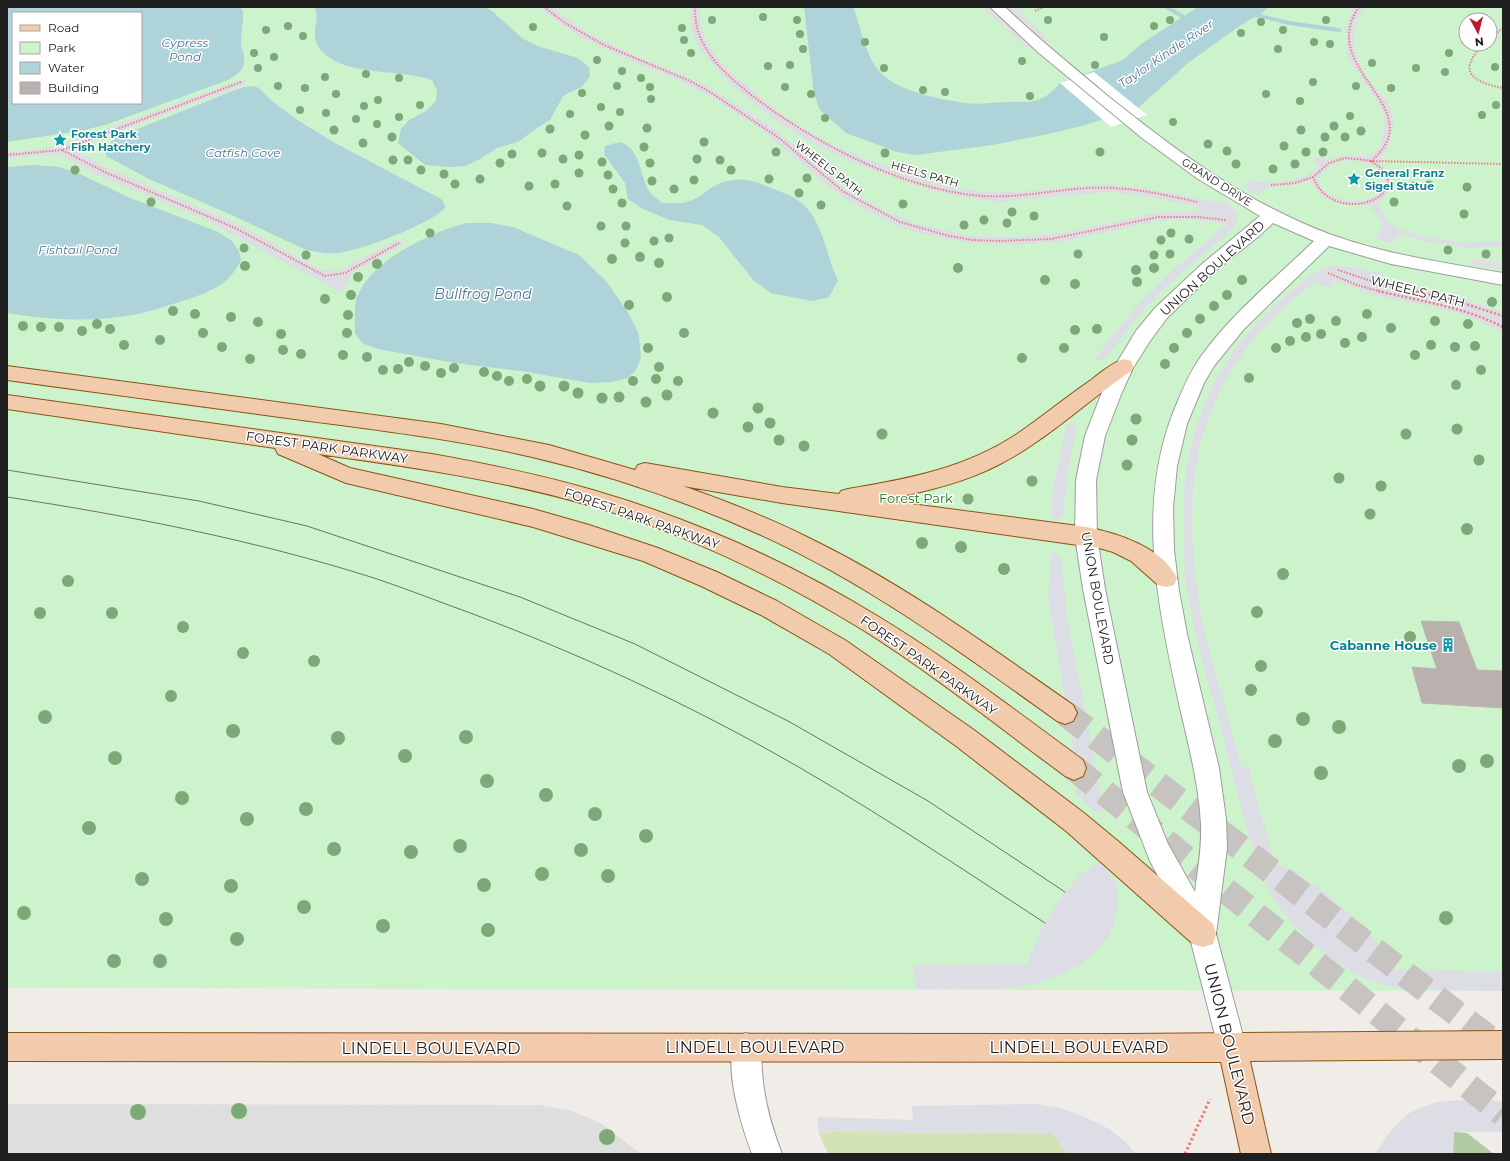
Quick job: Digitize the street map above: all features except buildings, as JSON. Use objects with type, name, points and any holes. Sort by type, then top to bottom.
[{"type":"main road","points":[[823,501],[885,491],[958,472],[991,459],[1022,441],[1124,366]]},
{"type":"main road","points":[[7,373],[424,428],[489,440],[566,458],[823,501],[1086,536],[1112,541],[1134,550],[1151,562],[1166,578]]},
{"type":"main road","name":"FOREST PARK PARKWAY","points":[[7,402],[432,462],[553,487],[630,511],[734,550],[802,584],[876,626],[950,677],[1074,768]]},
{"type":"main road","points":[[260,437],[346,475],[533,518],[637,550],[709,579],[769,608],[837,647],[965,738],[1075,822],[1110,851],[1203,934]]},
{"type":"main road","points":[[566,458],[710,504],[780,534],[835,562],[953,634],[1065,713]]},
{"type":"main road","name":"LINDELL BOULEVARD","points":[[7,1047],[1232,1047],[1503,1044]]},
{"type":"main road","name":"UNION BOULEVARD","points":[[1232,1047],[1256,1154]]},
{"type":"street","name":"GRAND DRIVE","points":[[997,7],[1129,121],[1186,164],[1271,215],[1326,239],[1400,260],[1503,279]]},
{"type":"street","name":"UNION BOULEVARD","points":[[1232,1047],[1203,934],[1159,852],[1135,792],[1096,597],[1086,536],[1086,480],[1095,436],[1112,392],[1124,366],[1143,336],[1161,312],[1208,268],[1253,232],[1271,215]]},
{"type":"street","name":"UNION BOULEVARD","points":[[1203,934],[1214,841],[1211,796],[1166,578],[1162,533],[1162,494],[1167,457],[1195,381],[1218,347],[1241,320],[1326,239]]},
{"type":"street","points":[[746,1047],[746,1068],[750,1094],[756,1124],[767,1154]]},
{"type":"path","name":"WHEELS PATH","points":[[544,7],[571,26],[604,45],[710,92],[779,138],[844,192],[880,213],[900,222],[949,236],[999,242],[1051,239],[1158,217],[1191,216],[1229,221]]},
{"type":"path","name":"HEELS PATH","points":[[695,7],[696,23],[704,46],[722,69],[736,83],[794,126],[839,152],[870,165],[926,185],[972,195],[1007,197],[1072,189],[1111,188],[1158,194],[1201,203]]},
{"type":"path","points":[[1359,7],[1352,21],[1350,42],[1351,51],[1359,70],[1382,101],[1389,118],[1390,129],[1383,150],[1370,161]]},
{"type":"path","points":[[1477,52],[1470,64],[1470,70],[1473,75],[1478,80],[1489,85],[1503,88]]},
{"type":"path","points":[[7,155],[62,150],[241,82]]},
{"type":"path","points":[[62,150],[107,173],[235,228],[326,276],[345,273],[399,243]]},
{"type":"path","points":[[1265,185],[1284,185],[1313,177],[1322,168],[1336,160],[1354,158],[1370,161],[1503,164]]},
{"type":"path","points":[[1313,177],[1314,182],[1321,192],[1332,199],[1348,203],[1371,201],[1377,199],[1384,192],[1389,182],[1384,172],[1370,161]]},
{"type":"path","points":[[1333,268],[1383,285],[1447,298],[1503,316]]},
{"type":"path","name":"WHEELS PATH","points":[[1328,273],[1364,287],[1386,293],[1448,305],[1503,327]]},
{"type":"shaded area","points":[[538,7],[552,7],[579,27],[598,38],[693,79],[717,92],[776,130],[845,188],[885,211],[912,222],[969,236],[1019,237],[1065,232],[1146,215],[1166,212],[1198,211],[1199,209],[1195,206],[1139,195],[1107,192],[997,202],[937,192],[877,172],[842,158],[795,133],[772,118],[728,82],[699,48],[691,28],[691,7],[700,7],[700,22],[706,42],[717,57],[733,74],[781,114],[831,144],[861,157],[940,185],[978,191],[1016,192],[1102,184],[1145,188],[1220,203],[1224,199],[1237,213],[1237,223],[1224,237],[1179,275],[1147,306],[1104,360],[1094,360],[1139,303],[1173,270],[1227,224],[1177,219],[1158,221],[1066,241],[1013,245],[966,243],[919,233],[893,224],[851,202],[832,189],[762,130],[715,99],[678,80],[611,52],[578,36]]},
{"type":"shaded area","points":[[982,7],[990,7],[1033,46],[1027,48]]},
{"type":"shaded area","points":[[1007,7],[1016,7],[1050,41],[1044,43]]},
{"type":"shaded area","points":[[1354,7],[1364,7],[1356,21],[1354,44],[1356,56],[1367,78],[1389,104],[1394,121],[1390,142],[1379,161],[1389,173],[1392,181],[1391,188],[1379,203],[1380,209],[1390,223],[1401,230],[1418,235],[1463,243],[1503,241],[1503,246],[1468,248],[1430,242],[1399,234],[1393,243],[1375,239],[1384,224],[1370,207],[1367,205],[1349,205],[1332,201],[1322,196],[1309,181],[1289,186],[1268,187],[1258,195],[1243,187],[1248,183],[1248,180],[1272,183],[1284,182],[1306,176],[1320,165],[1313,161],[1320,156],[1328,160],[1344,155],[1369,156],[1379,148],[1385,126],[1383,111],[1347,56],[1346,29],[1348,19]],"holes":[[[1353,160],[1375,166],[1384,177],[1384,186],[1374,197],[1359,201],[1343,200],[1328,194],[1319,184],[1318,179],[1320,175],[1338,162]]]},
{"type":"shaded area","points":[[243,79],[246,81],[246,84],[84,145],[79,152],[103,166],[232,221],[322,270],[338,271],[396,240],[403,242],[403,245],[354,272],[341,292],[201,218],[97,175],[68,159],[49,155],[7,158],[7,152],[35,150],[64,144]]},
{"type":"shaded area","points":[[1470,257],[1503,262],[1503,270],[1472,265]]},
{"type":"shaded area","points":[[1335,265],[1381,273],[1376,278],[1386,282],[1457,297],[1503,312],[1503,321],[1501,321],[1503,322],[1503,333],[1484,323],[1458,313],[1433,306],[1381,297],[1332,280],[1334,287],[1322,286],[1316,282],[1290,302],[1264,327],[1243,353],[1224,383],[1210,413],[1199,448],[1193,490],[1192,535],[1196,580],[1204,631],[1242,768],[1248,767],[1275,863],[1296,873],[1321,890],[1346,910],[1368,932],[1395,969],[1503,972],[1503,991],[1408,990],[1386,986],[1359,976],[1333,960],[1311,942],[1288,918],[1274,899],[1256,863],[1195,632],[1185,579],[1183,508],[1186,469],[1194,433],[1204,405],[1216,379],[1236,347],[1257,323],[1280,300],[1305,280],[1321,269]]},
{"type":"shaded area","points":[[1067,424],[1072,424],[1077,428],[1069,464],[1063,516],[1059,519],[1051,519],[1052,491]]},
{"type":"shaded area","points":[[1052,551],[1059,555],[1062,562],[1067,616],[1103,804],[1103,809],[1101,812],[1094,811],[1074,791],[1078,789],[1079,784],[1048,598]]},
{"type":"shaded area","points":[[1099,861],[1114,880],[1118,891],[1118,906],[1115,921],[1108,938],[1095,952],[1078,966],[1055,977],[1031,985],[1001,989],[916,989],[913,965],[1027,964],[1041,930],[1062,896],[1080,875]]},
{"type":"shaded area","points":[[1461,1100],[1503,1101],[1503,1132],[1454,1132],[1453,1154],[1375,1154],[1392,1129],[1409,1113],[1436,1102]]},
{"type":"shaded area","points":[[7,1104],[541,1105],[572,1111],[602,1124],[641,1154],[7,1154]]},
{"type":"shaded area","points":[[1037,1104],[1060,1108],[1085,1117],[1109,1129],[1128,1144],[1135,1154],[1066,1154],[1053,1133],[819,1133],[818,1125],[818,1117],[913,1120],[912,1106]]},
{"type":"green space","name":"Forest Park","points":[[7,7],[1503,7],[1503,991],[7,988]]},
{"type":"green space","points":[[1454,1132],[1467,1133],[1494,1154],[1453,1154]]},
{"type":"green space","points":[[819,1133],[1053,1133],[1066,1154],[830,1154],[826,1150]]},
{"type":"water","name":"Cypress Pond","points":[[7,7],[239,7],[243,11],[241,43],[244,55],[244,64],[238,73],[228,80],[108,124],[85,130],[7,142]]},
{"type":"water","points":[[314,7],[485,7],[492,11],[522,38],[537,46],[578,58],[589,67],[590,77],[581,87],[563,96],[550,120],[518,142],[497,148],[480,159],[465,166],[449,167],[425,165],[398,143],[401,129],[409,120],[426,111],[436,101],[437,91],[432,80],[418,76],[355,68],[340,63],[328,56],[318,46],[316,41],[316,11]]},
{"type":"water","name":"Taylor Kindle River","points":[[804,7],[853,7],[869,56],[880,72],[888,79],[915,92],[936,98],[977,104],[1027,102],[1041,99],[1060,83],[1123,60],[1141,44],[1198,7],[1269,7],[1261,14],[1270,19],[1254,17],[1238,27],[1188,63],[1138,108],[1082,126],[1048,134],[992,145],[916,155],[897,152],[846,133],[820,110],[814,94]]},
{"type":"water","name":"Catfish Cove","points":[[253,86],[259,88],[272,101],[299,121],[335,143],[441,199],[445,208],[437,215],[424,222],[378,242],[338,253],[321,252],[304,249],[149,179],[106,156],[106,149],[109,144],[120,136],[235,90]]},
{"type":"water","points":[[620,142],[627,145],[632,150],[639,163],[649,191],[662,203],[687,202],[716,185],[739,179],[760,183],[787,194],[799,201],[810,212],[816,221],[838,281],[829,297],[812,301],[771,293],[754,281],[719,237],[702,225],[670,220],[643,209],[628,199],[625,183],[604,154],[605,146]]},
{"type":"water","name":"Fishtail Pond","points":[[35,165],[60,167],[80,174],[128,197],[218,232],[232,241],[239,251],[241,261],[228,279],[211,290],[188,299],[138,314],[122,317],[72,320],[40,318],[7,313],[7,167]]},
{"type":"water","name":"Bullfrog Pond","points":[[466,223],[491,223],[513,227],[579,255],[607,282],[629,314],[639,335],[641,358],[636,370],[628,378],[612,382],[590,383],[521,371],[455,363],[378,349],[362,343],[355,333],[356,300],[364,284],[375,271],[388,260],[419,241]]},
{"type":"pier","points":[[1094,72],[1147,115],[1111,127],[1060,83]]},
{"type":"waterway","name":"Taylor Kindle River","points":[[1166,7],[1186,19],[1192,25]]},
{"type":"waterway","points":[[1259,16],[1289,23],[1339,30]]},
{"type":"tunnel","points":[[1065,713],[1503,1049]]},
{"type":"tunnel","points":[[1074,768],[1503,1114]]},
{"type":"tram line","points":[[7,470],[199,501],[307,526],[520,597],[635,644],[788,721],[928,801],[1065,892]]},
{"type":"tram line","points":[[7,497],[100,512],[192,530],[329,564],[414,592],[573,654],[689,708],[801,768],[872,811],[1045,923]]},
{"type":"place","name":"Forest Park Fish Hatchery","points":[[60,140]]},
{"type":"place","name":"General Franz Sigel Statue","points":[[1354,179]]},
{"type":"place","name":"Cabanne House","points":[[1448,645]]}]
